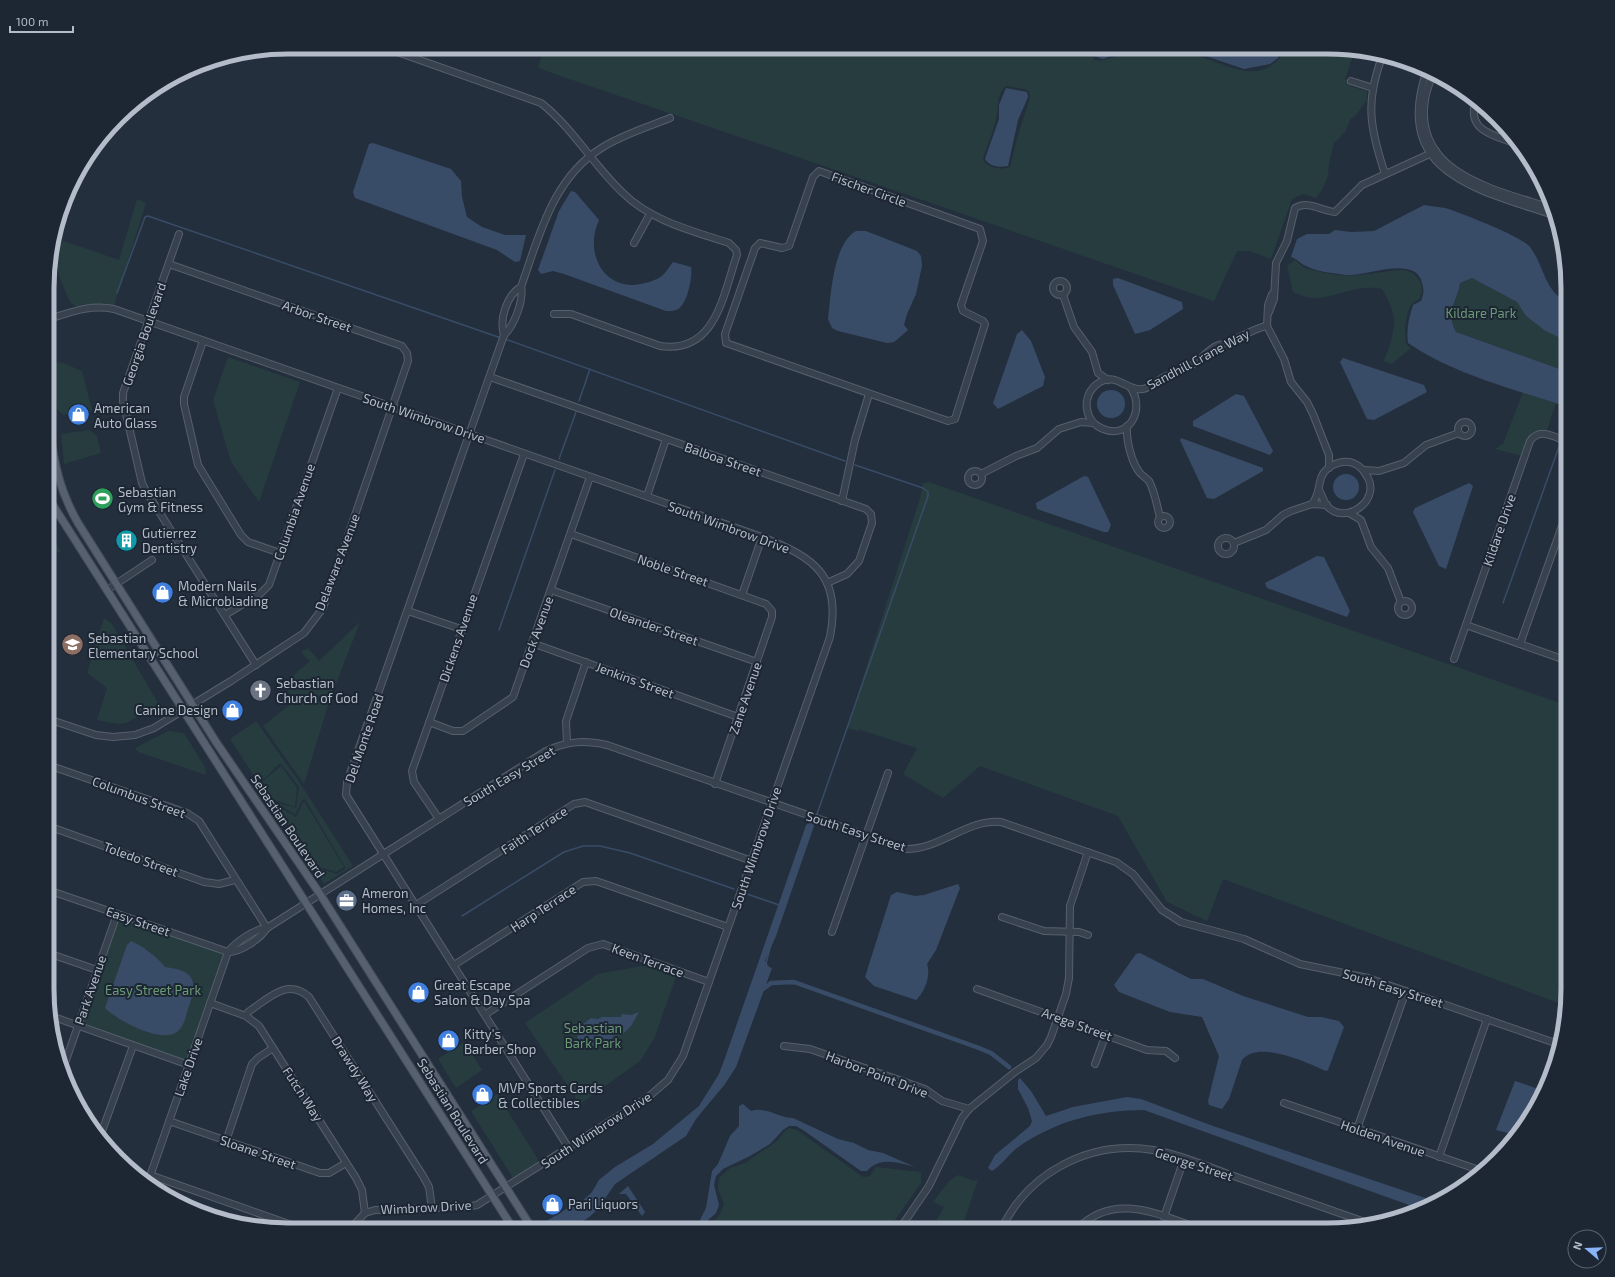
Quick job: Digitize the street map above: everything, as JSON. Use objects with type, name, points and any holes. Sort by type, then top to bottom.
[{"type":"main road","name":"Sebastian Boulevard","points":[[54,463],[62,492],[78,523],[116,584],[192,705],[320,894],[528,1223]]},
{"type":"main road","name":"Sebastian Boulevard","points":[[54,507],[510,1223]]},
{"type":"street","points":[[403,54],[541,103],[557,116],[624,195],[650,214],[730,243],[736,250],[737,255],[717,315],[704,334],[688,343],[668,347],[571,314],[554,314]]},
{"type":"street","points":[[1381,60],[1374,78],[1370,118],[1374,140],[1385,174]]},
{"type":"street","points":[[1425,76],[1420,94],[1418,114],[1422,136],[1443,168],[1468,185],[1549,214]]},
{"type":"street","points":[[1432,78],[1425,100],[1424,119],[1433,153],[1470,180],[1546,206]]},
{"type":"street","points":[[1351,81],[1373,88]]},
{"type":"street","points":[[1474,106],[1476,124],[1485,133],[1510,142]]},
{"type":"street","points":[[521,287],[515,290],[506,308],[502,327],[504,335],[510,330],[517,312],[523,292],[521,287],[552,203],[565,182],[581,164],[602,148],[622,136],[670,118]]},
{"type":"street","points":[[1329,468],[1329,455],[1307,402],[1291,382],[1284,359],[1266,326],[1269,312],[1273,306],[1276,263],[1287,241],[1295,208],[1307,204],[1328,212],[1335,212],[1362,185],[1433,153]]},
{"type":"street","name":"Fischer Circle","points":[[819,171],[980,229],[983,235],[983,241],[961,305],[963,311],[983,321],[985,324],[955,419],[948,421],[869,394],[726,343],[725,339],[755,248],[760,243],[782,248],[789,246],[813,177],[819,171]]},
{"type":"street","points":[[634,243],[650,214]]},
{"type":"street","name":"Georgia Boulevard","points":[[179,234],[123,393],[123,401],[142,483],[146,492],[256,665]]},
{"type":"street","name":"Arbor Street","points":[[169,264],[402,346],[407,353],[408,361],[393,407]]},
{"type":"street","points":[[1063,295],[1074,327],[1092,352],[1098,374],[1096,385],[1087,399],[1088,412],[1093,422],[1104,430],[1117,430],[1127,426],[1136,414],[1137,399],[1143,389]]},
{"type":"street","name":"South Wimbrow Drive","points":[[54,318],[89,307],[102,306],[148,321],[762,537],[805,556],[814,565],[827,583],[832,599],[834,617],[830,637],[683,1056],[668,1080],[647,1098],[568,1146],[506,1188]]},
{"type":"street","points":[[506,308],[517,312]]},
{"type":"street","name":"Sandhill Crane Way","points":[[1130,387],[1143,389],[1185,369],[1216,347],[1235,340],[1254,329],[1266,326]]},
{"type":"street","name":"Del Monte Road","points":[[504,335],[347,782],[346,795],[486,1014],[568,1146]]},
{"type":"street","points":[[203,341],[184,396],[198,465],[241,535],[248,542],[280,553]]},
{"type":"street","points":[[1098,374],[1108,380]]},
{"type":"street","name":"Balboa Street","points":[[490,377],[866,509],[871,514],[872,523],[859,561],[847,574],[827,583]]},
{"type":"street","points":[[1096,385],[1108,380],[1122,381],[1130,387],[1137,399]]},
{"type":"street","name":"Columbia Avenue","points":[[225,615],[261,594],[269,585],[338,388]]},
{"type":"street","points":[[842,501],[855,440],[869,394]]},
{"type":"street","name":"Delaware Avenue","points":[[54,721],[96,735],[113,737],[134,735],[154,728],[256,665],[304,633],[323,608],[393,407]]},
{"type":"street","points":[[1081,422],[1088,412]]},
{"type":"street","points":[[981,474],[1016,456],[1037,448],[1059,429],[1081,422],[1093,422]]},
{"type":"street","points":[[1127,426],[1126,437],[1135,465],[1148,480],[1160,517]]},
{"type":"street","points":[[1117,430],[1126,437]]},
{"type":"street","points":[[1329,455],[1340,462],[1352,463],[1364,470],[1379,471],[1404,463],[1426,445],[1459,433]]},
{"type":"street","name":"Kildare Drive","points":[[1454,659],[1530,441],[1538,434],[1546,434],[1561,439]]},
{"type":"street","points":[[647,496],[666,439]]},
{"type":"street","name":"Dickens Avenue","points":[[439,819],[414,782],[412,771],[524,454]]},
{"type":"street","points":[[1312,504],[1318,497],[1320,480],[1324,473],[1329,468],[1340,462]]},
{"type":"street","points":[[1364,470],[1371,484]]},
{"type":"street","points":[[1319,490],[1327,505],[1333,510],[1341,513],[1349,513],[1362,506],[1370,494],[1371,484],[1379,471]]},
{"type":"street","name":"Dock Avenue","points":[[429,722],[453,731],[463,731],[508,702],[515,692],[590,477]]},
{"type":"street","points":[[1234,543],[1266,530],[1283,515],[1312,504],[1327,505]]},
{"type":"street","points":[[1362,506],[1361,520],[1371,547],[1388,568],[1401,602]]},
{"type":"street","points":[[1349,513],[1361,520]]},
{"type":"street","points":[[1520,644],[1561,529]]},
{"type":"street","name":"Noble Street","points":[[571,534],[766,604],[772,611]]},
{"type":"street","points":[[742,595],[762,537]]},
{"type":"street","points":[[107,590],[152,560]]},
{"type":"street","name":"Oleander Street","points":[[551,590],[757,662]]},
{"type":"street","points":[[408,611],[461,629]]},
{"type":"street","name":"Zane Avenue","points":[[715,784],[772,617],[772,611]]},
{"type":"street","points":[[1466,625],[1561,659]]},
{"type":"street","name":"Jenkins Street","points":[[532,643],[738,717]]},
{"type":"street","points":[[567,743],[566,721],[586,662]]},
{"type":"street","name":"South Easy Street","points":[[320,894],[546,751],[567,743],[593,742],[607,745],[900,848],[917,850],[928,847],[970,826],[992,821],[1001,822],[1088,852],[1126,868],[1162,910],[1181,922],[1244,939],[1300,964],[1355,974],[1555,1043]]},
{"type":"street","name":"Columbus Street","points":[[54,767],[187,812],[198,821],[267,928]]},
{"type":"street","points":[[832,932],[888,773]]},
{"type":"street","name":"Faith Terrace","points":[[416,905],[574,804],[585,802],[752,861]]},
{"type":"street","name":"Toledo Street","points":[[54,828],[204,882],[218,884],[235,880]]},
{"type":"street","points":[[904,1223],[929,1186],[959,1124],[969,1109],[1015,1072],[1036,1058],[1047,1045],[1066,994],[1068,978],[1070,906],[1088,852]]},
{"type":"street","name":"Harp Terrace","points":[[454,965],[583,882],[596,881],[728,927]]},
{"type":"street","name":"Easy Street","points":[[54,892],[228,952]]},
{"type":"street","points":[[228,952],[235,952],[263,934],[267,928],[320,894]]},
{"type":"street","name":"Park Avenue","points":[[65,1062],[117,914]]},
{"type":"street","points":[[1002,917],[1039,930],[1079,932],[1088,935]]},
{"type":"street","name":"Keen Terrace","points":[[486,1014],[588,948],[602,944],[709,982]]},
{"type":"street","name":"Lake Drive","points":[[149,1178],[228,952]]},
{"type":"street","points":[[54,955],[97,970]]},
{"type":"street","name":"Drawdy Way","points":[[246,1016],[248,1012],[282,990],[290,988],[301,990],[309,997],[423,1176],[429,1187],[432,1208]]},
{"type":"street","name":"Arega Street","points":[[977,989],[1148,1050],[1166,1051],[1175,1058]]},
{"type":"street","points":[[1358,1129],[1406,991]]},
{"type":"street","name":"Futch Way","points":[[210,1003],[246,1016],[260,1026],[346,1162],[362,1190],[365,1213]]},
{"type":"street","points":[[56,1018],[189,1065]]},
{"type":"street","points":[[1439,1157],[1487,1019]]},
{"type":"street","points":[[1095,1064],[1106,1034]]},
{"type":"street","points":[[102,1132],[132,1046]]},
{"type":"street","name":"Harbor Point Drive","points":[[784,1046],[810,1049],[925,1089],[942,1101],[969,1109]]},
{"type":"street","points":[[226,1141],[252,1064],[273,1048]]},
{"type":"street","name":"Holden Avenue","points":[[1284,1103],[1476,1169]]},
{"type":"street","name":"Sloane Street","points":[[169,1121],[320,1173],[329,1173],[346,1162]]},
{"type":"street","name":"George Street","points":[[1005,1223],[1018,1202],[1037,1182],[1059,1166],[1089,1153],[1118,1148],[1153,1150],[1184,1159],[1361,1221]]},
{"type":"street","points":[[1164,1217],[1184,1159]]},
{"type":"street","points":[[150,1175],[286,1223]]},
{"type":"street","name":"Wimbrow Drive","points":[[356,1223],[365,1213],[375,1210],[432,1208],[477,1204],[506,1188]]},
{"type":"street","points":[[1086,1223],[1102,1212],[1122,1207],[1139,1209],[1182,1223]]},
{"type":"green space","points":[[542,54],[1093,54],[1094,60],[1099,60],[1124,54],[1192,54],[1239,70],[1257,71],[1265,69],[1279,59],[1282,54],[1327,54],[1353,56],[1345,79],[1348,81],[1350,86],[1367,91],[1367,100],[1355,116],[1351,118],[1345,132],[1334,143],[1329,163],[1328,176],[1322,190],[1316,198],[1303,194],[1292,199],[1271,259],[1250,251],[1237,251],[1214,301],[538,68]],"holes":[[[1006,86],[1029,91],[1030,98],[1017,138],[1010,167],[991,167],[983,159],[995,124],[998,102],[1001,93]]]},
{"type":"green space","points":[[137,199],[146,203],[114,305],[88,305],[78,308],[70,302],[55,268],[59,239],[119,260]]},
{"type":"green space","points":[[1295,260],[1307,269],[1329,274],[1358,275],[1404,270],[1416,276],[1421,283],[1422,292],[1420,298],[1413,303],[1409,310],[1405,327],[1406,344],[1411,348],[1392,364],[1383,361],[1391,340],[1394,328],[1394,318],[1390,303],[1382,289],[1357,289],[1317,298],[1311,298],[1293,292],[1287,266]]},
{"type":"green space","name":"Kildare Park","points":[[1472,278],[1517,302],[1526,316],[1544,330],[1561,338],[1561,370],[1456,332],[1453,325],[1452,313],[1460,283]]},
{"type":"green space","points":[[228,357],[300,382],[259,502],[231,462],[213,400]]},
{"type":"green space","points":[[61,362],[82,371],[92,410],[63,415],[57,409],[54,389],[54,363]]},
{"type":"green space","points":[[1523,392],[1556,403],[1547,430],[1533,432],[1522,456],[1495,449],[1503,444]]},
{"type":"green space","points":[[89,430],[97,436],[101,453],[64,464],[61,434]]},
{"type":"green space","points":[[929,482],[1561,704],[1560,1003],[1223,879],[1207,921],[1167,902],[1118,816],[980,766],[943,798],[903,774],[917,748],[860,730],[860,728],[858,731],[847,728],[920,498],[923,485],[921,484]]},
{"type":"green space","points":[[54,540],[61,553],[54,551]]},
{"type":"green space","points":[[104,618],[112,624],[158,703],[157,706],[126,723],[118,724],[97,720],[107,688],[87,673]]},
{"type":"green space","points":[[360,622],[329,702],[304,784],[263,726],[293,702],[285,683],[310,661],[301,652],[308,648],[319,661]]},
{"type":"green space","points":[[256,721],[300,783],[353,866],[324,884],[276,810],[230,739]],"holes":[[[279,764],[282,765],[299,787],[296,808],[271,801],[260,783]],[[305,799],[345,869],[337,874],[317,868],[276,810],[282,806],[295,815],[302,800]]]},
{"type":"green space","points":[[168,731],[184,733],[205,767],[206,775],[138,752],[135,748]]},
{"type":"green space","points":[[281,766],[297,788],[295,807],[272,799],[262,782]]},
{"type":"green space","points":[[304,801],[344,867],[336,872],[319,867],[278,810],[281,808],[296,817]]},
{"type":"green space","name":"Easy Street Park","points":[[120,919],[125,919],[223,955],[223,960],[190,1057],[187,1060],[182,1060],[86,1027],[82,1020],[116,923]]},
{"type":"green space","name":"Sebastian Bark Park","points":[[647,965],[677,974],[654,1039],[640,1061],[580,1104],[525,1023],[598,974]]},
{"type":"green space","points":[[464,1042],[482,1070],[456,1088],[438,1059]]},
{"type":"green space","points":[[497,1094],[538,1159],[536,1163],[513,1178],[471,1111]]},
{"type":"green space","points":[[789,1128],[797,1130],[863,1177],[870,1176],[876,1167],[921,1172],[921,1183],[893,1223],[711,1223],[719,1216],[724,1204],[718,1189],[719,1178],[730,1168],[745,1163],[777,1141]]},
{"type":"green space","points":[[958,1175],[974,1181],[978,1179],[963,1223],[935,1223],[944,1207],[933,1202],[949,1181]]},
{"type":"water","points":[[1094,54],[1117,54],[1103,59],[1094,56]]},
{"type":"water","points":[[1200,54],[1279,54],[1278,58],[1270,64],[1244,69]]},
{"type":"water","points":[[1006,88],[1027,92],[1028,97],[1018,120],[1008,166],[998,167],[990,164],[985,159],[999,119],[999,105]]},
{"type":"water","points":[[373,143],[451,169],[461,181],[462,197],[467,217],[482,227],[505,235],[526,235],[520,261],[515,262],[497,250],[355,198],[353,192],[369,144]]},
{"type":"water","points":[[571,191],[575,192],[599,220],[595,233],[594,246],[596,258],[601,269],[609,277],[619,283],[631,285],[647,283],[662,276],[673,262],[691,267],[691,277],[688,291],[680,308],[666,311],[564,274],[553,271],[541,274],[538,270],[559,211]]},
{"type":"water","points":[[1424,205],[1445,208],[1476,219],[1516,237],[1530,247],[1553,291],[1561,299],[1561,338],[1544,330],[1526,316],[1517,302],[1472,278],[1460,283],[1452,313],[1453,325],[1456,332],[1561,370],[1561,405],[1465,373],[1426,354],[1408,343],[1407,338],[1409,319],[1413,305],[1421,301],[1423,296],[1422,283],[1418,274],[1410,270],[1400,268],[1346,275],[1314,269],[1291,257],[1297,239],[1307,234],[1329,234],[1335,230],[1351,232],[1374,231]]},
{"type":"water","points":[[856,231],[866,231],[917,251],[921,256],[922,266],[916,294],[904,325],[908,330],[894,342],[887,343],[838,331],[832,328],[828,319],[834,270],[842,247],[848,237]]},
{"type":"water","points":[[1118,278],[1182,302],[1183,309],[1150,330],[1135,334],[1113,285],[1113,279]]},
{"type":"water","points":[[1022,330],[1031,341],[1045,377],[1043,386],[998,409],[993,403],[1017,334]]},
{"type":"water","points":[[1343,358],[1424,385],[1427,392],[1374,420],[1367,419],[1340,362]]},
{"type":"water","points":[[1111,390],[1121,394],[1125,404],[1121,414],[1111,418],[1101,414],[1097,404],[1101,394]]},
{"type":"water","points":[[1236,394],[1244,396],[1273,451],[1270,455],[1193,426],[1193,421]]},
{"type":"water","points":[[1181,438],[1263,468],[1263,471],[1214,499],[1207,498],[1180,440]]},
{"type":"water","points":[[1346,474],[1356,477],[1359,487],[1356,497],[1346,500],[1336,497],[1333,487],[1336,477]]},
{"type":"water","points":[[1084,476],[1088,477],[1111,525],[1108,532],[1104,532],[1037,509],[1036,503]]},
{"type":"water","points":[[1469,483],[1473,486],[1446,569],[1439,566],[1413,512],[1415,508]]},
{"type":"water","points":[[1317,556],[1324,557],[1350,611],[1347,617],[1267,588],[1265,583]]},
{"type":"water","points":[[811,822],[815,823],[776,936],[765,961],[769,967],[772,968],[736,1067],[725,1084],[696,1119],[686,1136],[615,1184],[597,1210],[588,1218],[580,1223],[546,1223],[573,1205],[575,1208],[592,1192],[599,1180],[615,1167],[653,1144],[699,1106],[719,1074],[806,825]]},
{"type":"water","points":[[958,884],[960,888],[936,950],[927,964],[928,978],[919,997],[916,1000],[874,986],[865,977],[891,895],[897,892],[915,896],[924,895]]},
{"type":"water","points":[[131,941],[150,952],[165,967],[183,971],[192,979],[193,991],[184,1021],[178,1031],[171,1035],[151,1033],[140,1029],[119,1019],[105,1008],[127,945]]},
{"type":"water","points":[[1140,953],[1191,979],[1203,979],[1243,996],[1308,1017],[1321,1017],[1339,1021],[1344,1027],[1328,1070],[1326,1071],[1295,1058],[1271,1052],[1250,1054],[1242,1060],[1229,1099],[1222,1109],[1209,1105],[1208,1101],[1219,1056],[1202,1017],[1170,1012],[1119,992],[1114,985],[1136,954]]},
{"type":"water","points":[[639,1012],[631,1026],[622,1035],[615,1036],[606,1043],[595,1047],[581,1044],[577,1037],[582,1025],[591,1018],[598,1019],[602,1017],[621,1017],[622,1014],[631,1015]]},
{"type":"water","points":[[1020,1078],[1031,1091],[1046,1116],[1073,1107],[1127,1097],[1141,1099],[1213,1126],[1430,1200],[1413,1207],[1144,1110],[1110,1112],[1062,1124],[1031,1139],[1017,1148],[992,1171],[988,1168],[995,1155],[1030,1126],[1032,1121],[1028,1108],[1018,1089],[1018,1080]]},
{"type":"water","points":[[1515,1081],[1539,1089],[1530,1106],[1511,1134],[1496,1130]]},
{"type":"water","points":[[743,1104],[751,1111],[762,1110],[793,1118],[838,1139],[854,1143],[868,1150],[883,1153],[915,1167],[884,1162],[872,1166],[867,1171],[861,1171],[803,1130],[796,1126],[789,1126],[783,1130],[770,1144],[750,1156],[723,1169],[716,1176],[714,1185],[719,1205],[716,1213],[705,1223],[698,1223],[706,1208],[712,1171],[718,1164],[730,1136],[739,1126],[739,1106]]},
{"type":"water","points":[[628,1186],[645,1212],[642,1216],[626,1194],[619,1194]]},
{"type":"waterway","points":[[117,293],[145,217],[148,216],[501,338]]},
{"type":"waterway","points":[[505,339],[845,461]]},
{"type":"waterway","points":[[579,401],[590,369]]},
{"type":"waterway","points":[[559,459],[576,412]]},
{"type":"waterway","points":[[1503,603],[1560,444]]},
{"type":"waterway","points":[[817,814],[928,496],[928,492],[923,488],[855,465]]},
{"type":"waterway","points":[[499,630],[555,470]]},
{"type":"waterway","points":[[462,916],[564,852],[583,846],[600,846],[630,853],[734,889]]},
{"type":"waterway","points":[[747,894],[779,905]]},
{"type":"waterway","points":[[766,964],[770,948]]},
{"type":"waterway","points":[[763,989],[771,983],[794,982],[979,1048],[991,1053],[1009,1067]]},
{"type":"place","name":"American Auto Glass","points":[[79,415]]},
{"type":"place","name":"Sebastian Gym & Fitness","points":[[102,499]]},
{"type":"place","name":"Gutierrez Dentistry","points":[[126,540]]},
{"type":"place","name":"Modern Nails & Microblading","points":[[162,593]]},
{"type":"place","name":"Sebastian Elementary School","points":[[72,645]]},
{"type":"place","name":"Sebastian Church of God","points":[[260,690]]},
{"type":"place","name":"Canine Design","points":[[233,710]]},
{"type":"place","name":"Ameron Homes, Inc","points":[[347,900]]},
{"type":"place","name":"Great Escape Salon & Day Spa","points":[[418,992]]},
{"type":"place","name":"Kitty's Barber Shop","points":[[449,1041]]},
{"type":"place","name":"MVP Sports Cards & Collectibles","points":[[483,1095]]},
{"type":"place","name":"Pari Liquors","points":[[552,1204]]}]
